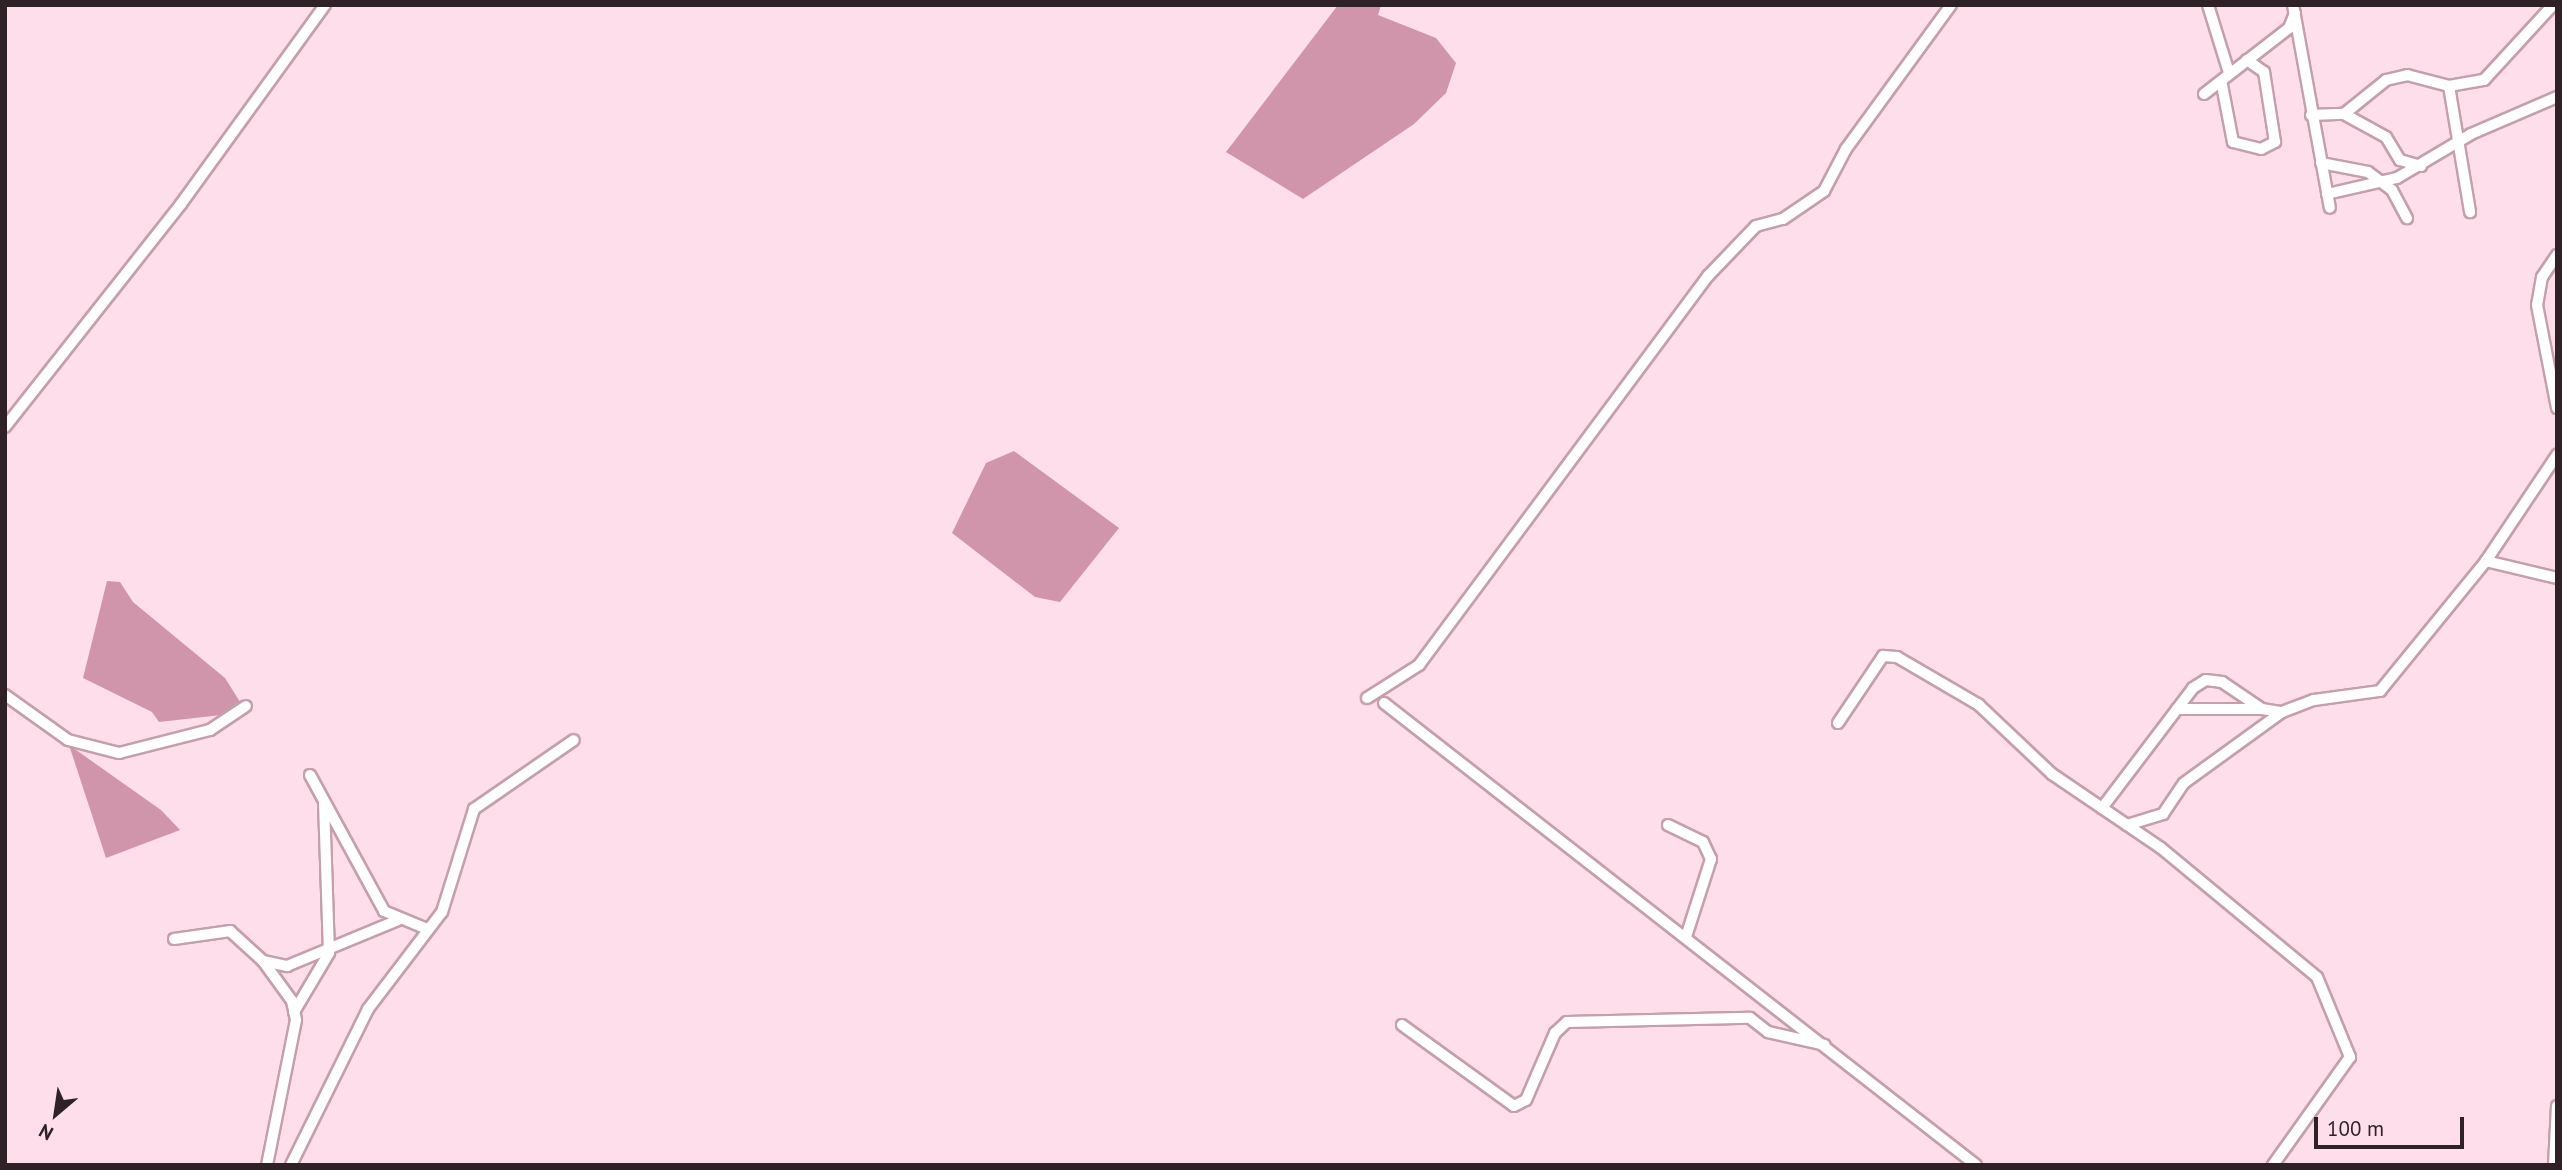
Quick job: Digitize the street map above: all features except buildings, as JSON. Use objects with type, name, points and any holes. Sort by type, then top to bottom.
[{"type":"street","points":[[5,427],[181,204],[325,5]]},
{"type":"street","points":[[1367,698],[1419,665],[1708,276],[1756,226],[1783,219],[1824,191],[1846,149],[1951,5]]},
{"type":"street","points":[[2208,5],[2230,74]]},
{"type":"street","points":[[2344,114],[2386,79],[2407,75],[2449,86],[2484,80],[2553,5]]},
{"type":"street","points":[[2204,94],[2222,85],[2230,74],[2288,28],[2294,9]]},
{"type":"street","points":[[2294,9],[2329,208],[2345,194],[2383,183],[2421,166],[2557,97]]},
{"type":"street","points":[[2222,85],[2233,142],[2261,149],[2275,142],[2264,72],[2247,60]]},
{"type":"street","points":[[2449,86],[2470,212]]},
{"type":"street","points":[[2311,115],[2344,114],[2386,137],[2400,160],[2421,166]]},
{"type":"street","points":[[2320,163],[2368,173],[2383,183],[2407,218]]},
{"type":"street","points":[[2557,255],[2542,277],[2537,305],[2557,408]]},
{"type":"street","points":[[2127,825],[2163,814],[2184,783],[2282,712],[2314,700],[2380,691],[2486,561],[2557,455]]},
{"type":"street","points":[[2486,561],[2557,578]]},
{"type":"street","points":[[1838,723],[1883,656],[1898,657],[1979,705],[2052,774],[2127,825],[2317,977],[2350,1057],[2273,1165]]},
{"type":"street","points":[[2102,808],[2177,709],[2206,680],[2222,682],[2262,709]]},
{"type":"street","points":[[5,695],[68,740],[119,753],[210,730],[246,706]]},
{"type":"street","points":[[1384,702],[1831,1047],[1976,1165]]},
{"type":"street","points":[[2177,709],[2262,709],[2282,712]]},
{"type":"street","points":[[291,1165],[368,1009],[442,912],[474,809],[574,740]]},
{"type":"street","points":[[310,775],[384,911],[398,920],[427,929]]},
{"type":"street","points":[[267,1165],[294,1012],[329,953],[324,803]]},
{"type":"street","points":[[1668,825],[1703,842],[1711,859],[1686,937]]},
{"type":"street","points":[[263,961],[287,967],[329,953],[398,920]]},
{"type":"street","points":[[174,939],[230,931],[263,961],[294,1012]]},
{"type":"street","points":[[1402,1025],[1514,1106],[1526,1100],[1555,1033],[1567,1022],[1750,1018],[1769,1032],[1831,1047]]},
{"type":"street","points":[[2554,1165],[2557,1106]]},
{"type":"shaded area","points":[[1338,5],[1381,5],[1378,15],[1436,38],[1456,63],[1446,93],[1414,124],[1303,199],[1226,152]]},
{"type":"shaded area","points":[[1014,451],[1119,528],[1060,602],[1035,597],[952,533],[986,463]]},
{"type":"shaded area","points":[[107,581],[120,582],[133,602],[225,678],[242,705],[230,714],[159,722],[152,712],[83,678]]},
{"type":"shaded area","points":[[69,745],[161,810],[180,830],[106,858]]}]
